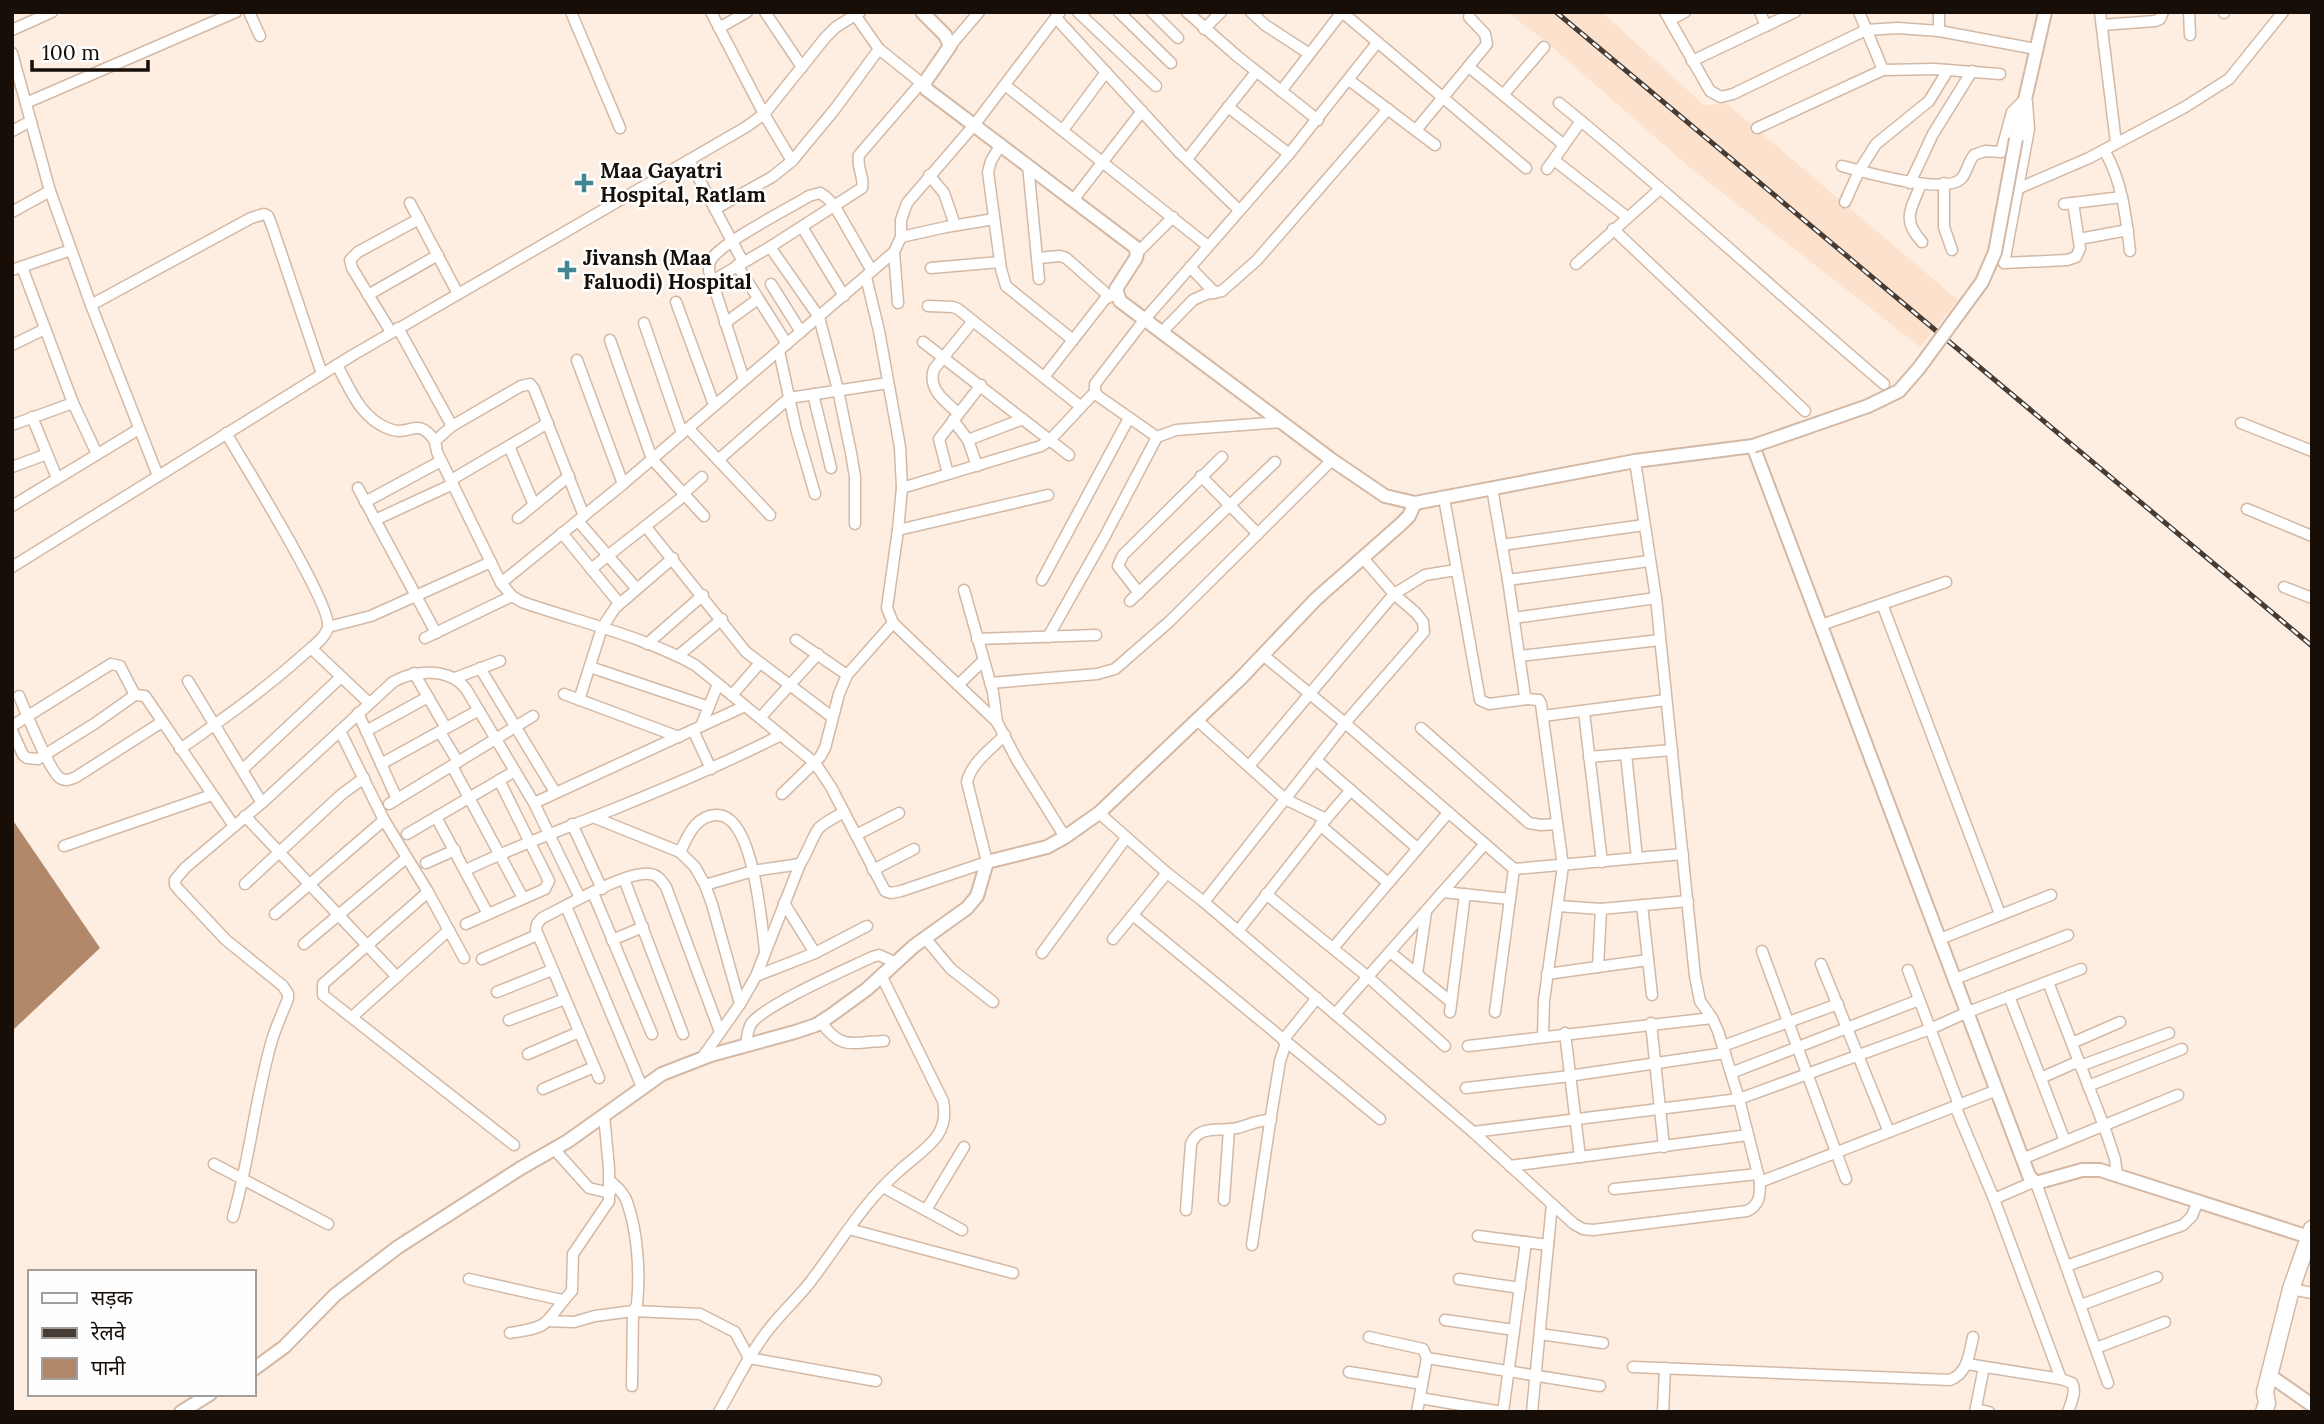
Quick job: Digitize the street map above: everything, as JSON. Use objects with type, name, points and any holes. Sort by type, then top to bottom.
[{"type":"main road","points":[[2264,1412],[2267,1403],[2265,1392],[2277,1340],[2310,1233]]},
{"type":"main road","points":[[2253,1412],[2257,1399],[2265,1392]]},
{"type":"street","points":[[12,30],[52,12]]},
{"type":"street","points":[[26,103],[236,12]]},
{"type":"street","points":[[249,12],[260,36]]},
{"type":"street","points":[[571,12],[620,128]]},
{"type":"street","points":[[711,12],[764,114],[792,161]]},
{"type":"street","points":[[719,29],[747,12]]},
{"type":"street","points":[[765,12],[802,67]]},
{"type":"street","points":[[922,12],[945,35],[950,46]]},
{"type":"street","points":[[712,281],[862,188],[859,155],[923,84],[978,12]]},
{"type":"street","points":[[1078,12],[1156,86]]},
{"type":"street","points":[[1118,12],[1171,63]]},
{"type":"street","points":[[1152,12],[1178,38]]},
{"type":"street","points":[[1187,12],[1256,72],[1318,120]]},
{"type":"street","points":[[1204,29],[1221,12]]},
{"type":"street","points":[[1251,12],[1265,25],[1308,53]]},
{"type":"street","points":[[1685,12],[1668,16],[1710,91],[1725,97],[1866,30],[1898,28],[1939,31],[2036,49]]},
{"type":"street","points":[[1760,12],[1766,26]]},
{"type":"street","points":[[1692,61],[1795,12]]},
{"type":"street","points":[[1859,12],[1883,70]]},
{"type":"street","points":[[1939,12],[1939,31]]},
{"type":"street","points":[[1038,258],[1066,258],[1332,460],[1385,496],[1415,503],[1635,461],[1753,446],[1868,406],[1899,391],[1982,282],[1995,252],[2046,12]]},
{"type":"street","points":[[2100,12],[2116,143]]},
{"type":"street","points":[[2102,26],[2155,21],[2160,19],[2162,12]]},
{"type":"street","points":[[2189,12],[2190,35]]},
{"type":"street","points":[[2017,189],[2104,150],[2185,107],[2229,79],[2283,12]]},
{"type":"street","points":[[14,562],[395,330],[764,114],[825,38],[856,13],[879,48],[926,89],[1132,243],[1137,253]]},
{"type":"street","points":[[1281,91],[1308,53],[1348,14],[1377,43],[1526,168]]},
{"type":"street","points":[[501,583],[623,484],[894,252],[901,237],[901,220],[906,203],[975,124],[1058,15],[1186,159],[1239,210]]},
{"type":"street","points":[[1416,131],[1483,50],[1488,39],[1469,17]]},
{"type":"street","points":[[902,488],[1026,452],[1050,440],[1094,392],[1095,384],[1145,319],[1318,120],[1377,43]]},
{"type":"street","points":[[1503,95],[1544,47]]},
{"type":"street","points":[[715,209],[772,177],[792,161],[835,109],[879,48]]},
{"type":"street","points":[[12,53],[50,191],[158,476]]},
{"type":"street","points":[[1469,67],[1564,145]]},
{"type":"street","points":[[1757,128],[1883,70],[1948,70],[2000,74]]},
{"type":"street","points":[[1845,202],[1859,171],[1876,144],[1929,101],[1948,70]]},
{"type":"street","points":[[1922,242],[1913,232],[1909,221],[1915,184],[1933,134],[1972,71]]},
{"type":"street","points":[[1063,130],[1106,72]]},
{"type":"street","points":[[1186,159],[1256,72]]},
{"type":"street","points":[[1349,80],[1435,145]]},
{"type":"street","points":[[1005,85],[1103,160],[1208,246]]},
{"type":"street","points":[[1842,166],[1915,184],[1960,180],[1970,160],[1979,152],[2001,152],[2012,113],[2026,98]]},
{"type":"street","points":[[2026,98],[2029,129],[2004,263],[2073,259],[2079,254],[2079,239],[2069,204],[2122,197]]},
{"type":"street","points":[[1559,103],[1619,152],[1766,284],[1884,384]]},
{"type":"street","points":[[1227,107],[1289,154]]},
{"type":"street","points":[[1162,332],[1193,300],[1230,285],[1257,260],[1388,109]]},
{"type":"street","points":[[1074,199],[1142,111]]},
{"type":"street","points":[[12,131],[31,121]]},
{"type":"street","points":[[1547,169],[1581,121]]},
{"type":"street","points":[[1002,144],[991,161],[988,172],[1003,280],[1010,291],[1073,340]]},
{"type":"street","points":[[2104,150],[2116,175],[2122,197],[2130,251]]},
{"type":"street","points":[[689,160],[783,347],[789,398],[815,494]]},
{"type":"street","points":[[1554,160],[1627,217]]},
{"type":"street","points":[[1028,164],[1039,279]]},
{"type":"street","points":[[929,176],[944,193],[955,225]]},
{"type":"street","points":[[1944,183],[1944,227],[1952,250]]},
{"type":"street","points":[[1576,264],[1660,189]]},
{"type":"street","points":[[12,212],[50,191]]},
{"type":"street","points":[[744,380],[709,271],[711,258],[732,242],[814,194],[826,197],[834,205],[869,274],[900,447],[902,488],[887,608],[893,624],[997,722],[1024,772],[1065,837]]},
{"type":"street","points":[[410,203],[458,294]]},
{"type":"street","points":[[91,305],[251,218],[264,214],[268,216],[272,226],[322,374]]},
{"type":"street","points":[[1044,377],[1112,295],[1137,253],[1173,217]]},
{"type":"street","points":[[419,219],[350,260],[368,295],[395,330],[452,426]]},
{"type":"street","points":[[901,237],[995,219]]},
{"type":"street","points":[[803,227],[844,296]]},
{"type":"street","points":[[1613,229],[1805,411]]},
{"type":"street","points":[[2079,239],[2128,230]]},
{"type":"street","points":[[770,247],[819,317],[838,390],[855,477],[855,524]]},
{"type":"street","points":[[71,250],[17,269],[45,328],[73,403],[97,454]]},
{"type":"street","points":[[894,252],[898,303]]},
{"type":"street","points":[[368,295],[438,255]]},
{"type":"street","points":[[931,268],[1000,262]]},
{"type":"street","points":[[1190,267],[1215,293]]},
{"type":"street","points":[[771,284],[801,332]]},
{"type":"street","points":[[725,323],[758,299]]},
{"type":"street","points":[[676,302],[714,405]]},
{"type":"street","points":[[928,306],[953,307],[1080,406]]},
{"type":"street","points":[[973,321],[934,369],[932,377],[936,392],[956,417],[968,439],[977,466]]},
{"type":"street","points":[[644,323],[685,430],[718,460],[770,515]]},
{"type":"street","points":[[12,345],[45,328]]},
{"type":"street","points":[[610,340],[652,459],[704,516]]},
{"type":"street","points":[[923,342],[1069,455]]},
{"type":"street","points":[[577,360],[623,484]]},
{"type":"street","points":[[337,365],[366,415],[384,428],[395,431],[422,428],[427,430],[435,441],[441,461],[501,583],[512,596],[647,644],[695,665],[816,763],[845,812],[885,891],[891,893],[987,862],[1047,847],[1099,813],[1263,655],[1316,599],[1401,524],[1409,516],[1415,503]]},
{"type":"street","points":[[435,441],[452,426],[526,383],[533,386],[569,476],[581,518],[608,556],[636,588]]},
{"type":"street","points":[[718,460],[789,398],[888,383]]},
{"type":"street","points":[[948,474],[939,439],[981,385]]},
{"type":"street","points":[[1094,392],[1157,437]]},
{"type":"street","points":[[813,394],[831,468]]},
{"type":"street","points":[[12,425],[73,403]]},
{"type":"street","points":[[33,417],[57,478]]},
{"type":"street","points":[[1042,580],[1129,418]]},
{"type":"street","points":[[968,439],[1023,419]]},
{"type":"street","points":[[1048,637],[1157,437],[1176,430],[1282,422]]},
{"type":"street","points":[[375,520],[452,482],[548,423]]},
{"type":"street","points":[[2241,423],[2311,450]]},
{"type":"street","points":[[12,506],[139,429]]},
{"type":"street","points":[[180,748],[270,685],[326,633],[328,627],[328,618],[310,577],[226,433]]},
{"type":"street","points":[[509,446],[534,505]]},
{"type":"street","points":[[1753,446],[2022,1159],[2034,1182],[2081,1305],[2108,1383]]},
{"type":"street","points":[[12,467],[47,454]]},
{"type":"street","points":[[1139,593],[1120,570],[1119,561],[1222,457]]},
{"type":"street","points":[[990,683],[1097,674],[1115,668],[1170,621],[1332,460]]},
{"type":"street","points":[[365,502],[441,461]]},
{"type":"street","points":[[1099,813],[1473,1132],[1574,1224],[1583,1229],[1606,1228],[1754,1208],[1760,1195],[1759,1178],[1739,1100],[1712,1018],[1703,1007],[1697,992],[1656,598],[1635,461]]},
{"type":"street","points":[[1130,601],[1275,462]]},
{"type":"street","points":[[518,518],[569,476]]},
{"type":"street","points":[[1201,476],[1258,534]]},
{"type":"street","points":[[591,569],[646,527],[702,477]]},
{"type":"street","points":[[358,488],[436,633]]},
{"type":"street","points":[[1492,488],[1527,699]]},
{"type":"street","points":[[898,530],[1048,495]]},
{"type":"street","points":[[1444,498],[1480,700],[1489,704],[1539,700],[1543,716],[1563,866],[1544,1000],[1543,1036]]},
{"type":"street","points":[[2247,509],[2312,536]]},
{"type":"street","points":[[1502,545],[1644,525]]},
{"type":"street","points":[[646,527],[746,652],[832,717]]},
{"type":"street","points":[[562,533],[619,603]]},
{"type":"street","points":[[579,699],[602,628],[619,603],[673,558]]},
{"type":"street","points":[[1204,902],[1345,723],[1424,632],[1423,622],[1363,558]]},
{"type":"street","points":[[1508,580],[1649,561]]},
{"type":"street","points":[[328,627],[372,616],[491,562]]},
{"type":"street","points":[[1249,766],[1394,594],[1425,575],[1456,570]]},
{"type":"street","points":[[1821,625],[1945,582]]},
{"type":"street","points":[[2284,587],[2312,598]]},
{"type":"street","points":[[964,590],[997,707],[997,722]]},
{"type":"street","points":[[425,638],[512,596]]},
{"type":"street","points":[[647,644],[703,596]]},
{"type":"street","points":[[1514,618],[1656,598]]},
{"type":"street","points":[[1882,604],[2000,914]]},
{"type":"street","points":[[678,656],[722,619]]},
{"type":"street","points":[[782,794],[816,763],[825,748],[832,717],[847,675],[893,624]]},
{"type":"street","points":[[977,639],[1096,635]]},
{"type":"street","points":[[796,640],[847,675]]},
{"type":"street","points":[[1519,656],[1660,640]]},
{"type":"street","points":[[311,648],[369,704]]},
{"type":"street","points":[[760,718],[818,654]]},
{"type":"street","points":[[1263,655],[1514,869],[1683,854]]},
{"type":"street","points":[[958,685],[983,660]]},
{"type":"street","points":[[233,1217],[244,1179],[272,1039],[288,994],[283,986],[226,940],[179,890],[175,880],[185,867],[262,803],[393,682],[414,673],[455,678],[500,661]]},
{"type":"street","points":[[732,695],[760,663]]},
{"type":"street","points":[[135,695],[120,666],[111,664],[12,728],[27,758],[38,759],[139,694],[149,699],[234,826]]},
{"type":"street","points":[[590,667],[709,707]]},
{"type":"street","points":[[480,668],[555,792]]},
{"type":"street","points":[[414,673],[443,730],[455,764],[523,898]]},
{"type":"street","points":[[242,770],[341,677]]},
{"type":"street","points":[[455,678],[466,689],[534,803],[580,898]]},
{"type":"street","points":[[188,681],[262,803]]},
{"type":"street","points":[[711,769],[697,728],[718,684]]},
{"type":"street","points":[[565,694],[679,737]]},
{"type":"street","points":[[19,696],[46,754],[62,780],[69,780],[162,722]]},
{"type":"street","points":[[366,731],[428,698]]},
{"type":"street","points":[[1543,716],[1666,700]]},
{"type":"street","points":[[534,803],[745,706]]},
{"type":"street","points":[[381,764],[479,710]]},
{"type":"street","points":[[1584,712],[1602,862]]},
{"type":"street","points":[[358,713],[381,764],[393,801],[533,716]]},
{"type":"street","points":[[1197,719],[1285,799],[1323,822],[1388,883]]},
{"type":"street","points":[[1421,729],[1529,822],[1541,825],[1557,824]]},
{"type":"street","points":[[340,730],[405,859],[428,892],[464,958]]},
{"type":"street","points":[[466,870],[529,841],[711,769],[781,735]]},
{"type":"street","points":[[256,1368],[348,1285],[398,1247],[554,1149],[642,1087],[663,1074],[702,1058],[796,1032],[821,1022],[882,977],[925,938],[967,908],[977,896],[987,862],[967,782],[968,774],[1005,735]]},
{"type":"street","points":[[1589,757],[1672,750]]},
{"type":"street","points":[[1626,754],[1637,858]]},
{"type":"street","points":[[1316,760],[1417,848]]},
{"type":"street","points":[[407,834],[515,771]]},
{"type":"street","points":[[245,884],[342,794],[364,778]]},
{"type":"street","points":[[466,924],[545,889],[549,881],[499,780]]},
{"type":"street","points":[[1238,931],[1351,790]]},
{"type":"street","points":[[64,846],[212,795]]},
{"type":"street","points":[[702,1058],[740,1004],[755,976],[803,859],[819,828],[845,812]]},
{"type":"street","points":[[856,835],[899,813]]},
{"type":"street","points":[[1333,948],[1448,813]]},
{"type":"street","points":[[680,852],[694,826],[710,816],[720,815],[735,823],[743,838],[753,871],[765,951]]},
{"type":"street","points":[[245,816],[397,977]]},
{"type":"street","points":[[436,817],[488,914]]},
{"type":"street","points":[[593,817],[680,852],[695,867],[705,885],[740,1004]]},
{"type":"street","points":[[275,914],[384,820]]},
{"type":"street","points":[[572,824],[612,940],[652,1034]]},
{"type":"street","points":[[1042,953],[1126,838]]},
{"type":"street","points":[[1335,1014],[1485,845]]},
{"type":"street","points":[[873,870],[914,849]]},
{"type":"street","points":[[426,863],[455,850]]},
{"type":"street","points":[[304,944],[405,859]]},
{"type":"street","points":[[705,885],[803,859]]},
{"type":"street","points":[[1495,1012],[1514,869]]},
{"type":"street","points":[[1114,939],[1167,873]]},
{"type":"street","points":[[599,1078],[537,935],[537,924],[542,918],[580,898],[624,879],[637,874],[652,874],[660,878],[666,887],[720,1031]]},
{"type":"street","points":[[624,879],[683,1034]]},
{"type":"street","points":[[1443,891],[1510,899]]},
{"type":"street","points":[[428,892],[323,984],[322,989],[327,999],[514,1145]]},
{"type":"street","points":[[1266,894],[1368,976],[1445,1046]]},
{"type":"street","points":[[1390,952],[1451,1007],[1465,894]]},
{"type":"street","points":[[1940,939],[2051,895]]},
{"type":"street","points":[[1558,906],[1601,909],[1688,901]]},
{"type":"street","points":[[784,903],[815,953]]},
{"type":"street","points":[[1642,905],[1653,995]]},
{"type":"street","points":[[566,906],[642,1087]]},
{"type":"street","points":[[1598,967],[1601,909]]},
{"type":"street","points":[[1417,974],[1426,911]]},
{"type":"street","points":[[1134,916],[1380,1119]]},
{"type":"street","points":[[755,976],[815,953],[867,926]]},
{"type":"street","points":[[612,940],[643,927]]},
{"type":"street","points":[[352,1017],[449,930]]},
{"type":"street","points":[[482,959],[537,935]]},
{"type":"street","points":[[1955,979],[2068,935]]},
{"type":"street","points":[[925,938],[951,969],[993,1002]]},
{"type":"street","points":[[1762,951],[1846,1179]]},
{"type":"street","points":[[746,1046],[752,1022],[785,1001],[872,957],[900,959]]},
{"type":"street","points":[[1548,974],[1648,960]]},
{"type":"street","points":[[1821,964],[1889,1132]]},
{"type":"street","points":[[1473,1132],[1739,1100],[2081,969]]},
{"type":"street","points":[[497,992],[552,970]]},
{"type":"street","points":[[1908,970],[2061,1379]]},
{"type":"street","points":[[719,1412],[749,1357],[769,1329],[895,1174],[927,1149],[943,1126],[946,1113],[943,1101],[882,977]]},
{"type":"street","points":[[2048,982],[2104,1126],[2115,1159],[2117,1175]]},
{"type":"street","points":[[2009,996],[2065,1141]]},
{"type":"street","points":[[1252,1245],[1270,1120],[1285,1041],[1317,998]]},
{"type":"street","points":[[509,1020],[565,999]]},
{"type":"street","points":[[1731,1073],[1919,1000]]},
{"type":"street","points":[[1466,1088],[1655,1063],[1724,1050],[1838,1004]]},
{"type":"street","points":[[1468,1045],[1712,1018]]},
{"type":"street","points":[[821,1022],[837,1041],[884,1041]]},
{"type":"street","points":[[2072,1043],[2120,1022]]},
{"type":"street","points":[[1651,1023],[1664,1147]]},
{"type":"street","points":[[528,1054],[579,1032]]},
{"type":"street","points":[[1565,1033],[1580,1157]]},
{"type":"street","points":[[2041,1078],[2169,1033]]},
{"type":"street","points":[[2088,1086],[2182,1049]]},
{"type":"street","points":[[543,1089],[594,1068]]},
{"type":"street","points":[[1614,1189],[1759,1178],[1836,1152],[1997,1090]]},
{"type":"street","points":[[2022,1159],[2178,1095]]},
{"type":"street","points":[[510,1333],[547,1321],[572,1291],[573,1254],[606,1208],[610,1193],[604,1115]]},
{"type":"street","points":[[1186,1210],[1191,1143],[1194,1137],[1200,1132],[1270,1120]]},
{"type":"street","points":[[1224,1200],[1229,1129]]},
{"type":"street","points":[[1510,1166],[1748,1135]]},
{"type":"street","points":[[926,1210],[964,1147]]},
{"type":"street","points":[[554,1149],[589,1188],[610,1193]]},
{"type":"street","points":[[214,1164],[328,1224]]},
{"type":"street","points":[[1994,1199],[2034,1182],[2082,1170],[2100,1170],[2237,1214],[2310,1233]]},
{"type":"street","points":[[610,1181],[617,1186],[627,1202],[638,1263],[638,1300],[633,1311],[632,1386]]},
{"type":"street","points":[[884,1187],[962,1230]]},
{"type":"street","points":[[2066,1266],[2183,1225],[2192,1216],[2198,1201]]},
{"type":"street","points":[[1532,1412],[1552,1204]]},
{"type":"street","points":[[849,1229],[1013,1273]]},
{"type":"street","points":[[1478,1236],[1548,1245]]},
{"type":"street","points":[[1420,1398],[1502,1412],[1526,1242]]},
{"type":"street","points":[[2081,1305],[2157,1278]]},
{"type":"street","points":[[469,1279],[562,1300]]},
{"type":"street","points":[[1459,1279],[1520,1288]]},
{"type":"street","points":[[2291,1289],[2312,1293]]},
{"type":"street","points":[[547,1321],[574,1322],[633,1311],[700,1314],[735,1332],[749,1357]]},
{"type":"street","points":[[1445,1320],[1514,1330]]},
{"type":"street","points":[[2096,1348],[2165,1322]]},
{"type":"street","points":[[1540,1334],[1603,1343]]},
{"type":"street","points":[[1369,1337],[1423,1349],[1427,1358],[1417,1412]]},
{"type":"street","points":[[1633,1367],[1950,1380],[1961,1373],[1966,1364],[1973,1337]]},
{"type":"street","points":[[749,1357],[876,1381]]},
{"type":"street","points":[[1427,1358],[1600,1386]]},
{"type":"street","points":[[1966,1364],[2072,1383],[2075,1387],[2068,1412]]},
{"type":"street","points":[[1984,1367],[1975,1411],[1989,1412]]},
{"type":"street","points":[[1663,1412],[1665,1368]]},
{"type":"street","points":[[1349,1372],[1422,1384]]},
{"type":"street","points":[[2269,1376],[2312,1405]]},
{"type":"street","points":[[187,1408],[207,1396]]},
{"type":"shaded area","points":[[1507,12],[1602,12],[1704,105],[1726,103],[1958,300],[1920,347],[1688,166],[1545,41]]},
{"type":"water","points":[[12,819],[100,948],[12,1031]]},
{"type":"railway","points":[[1556,12],[2312,646]]},
{"type":"place","name":"Maa Gayatri Hospital, Ratlam","points":[[584,183]]},
{"type":"place","name":"Jivansh (Maa Faluodi) Hospital","points":[[567,270]]}]
